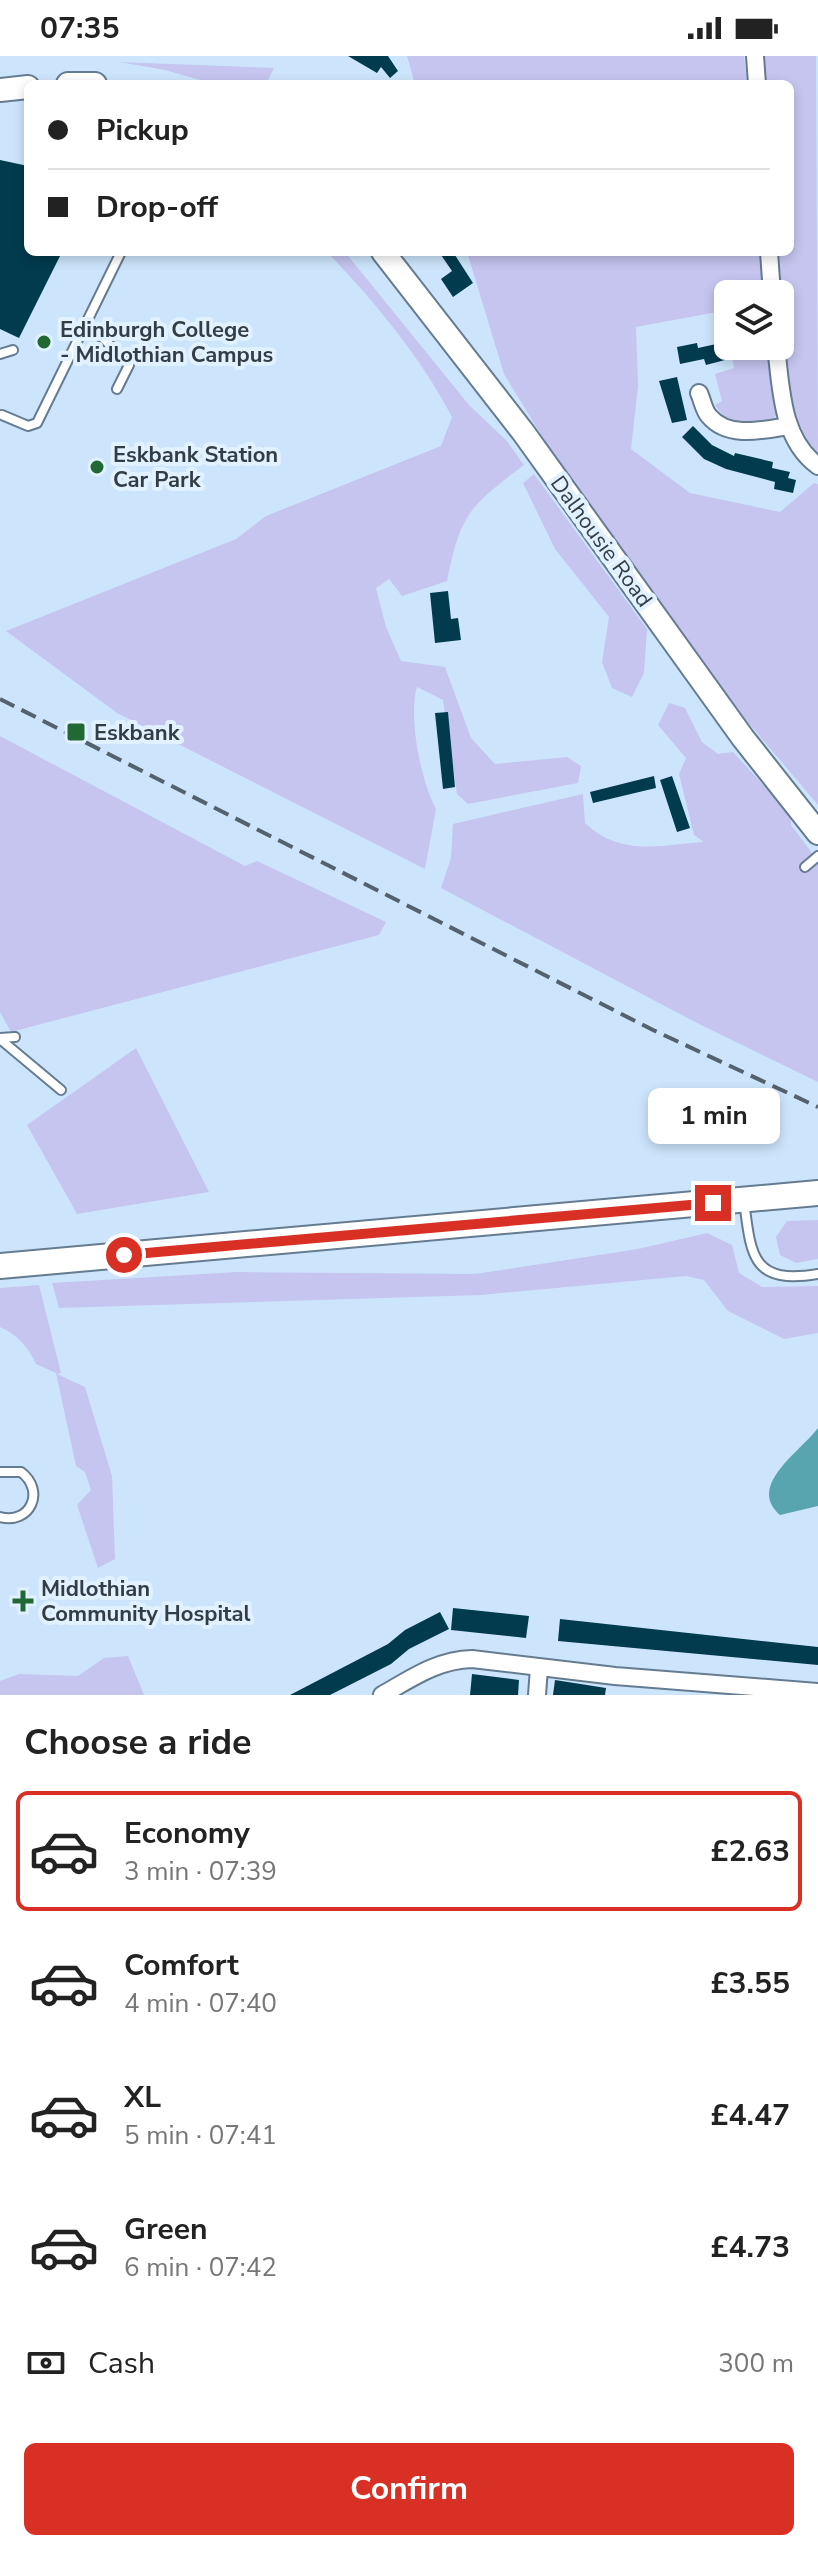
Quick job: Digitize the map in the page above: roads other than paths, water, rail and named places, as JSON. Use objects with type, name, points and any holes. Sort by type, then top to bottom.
[{"type":"main road","points":[[0,90],[24,87]]},
{"type":"main road","name":"Dalhousie Road","points":[[386,256],[523,432],[743,738],[818,833]]},
{"type":"main road","points":[[0,1266],[818,1193]]},
{"type":"street","points":[[755,56],[757,80]]},
{"type":"street","points":[[769,256],[771,280]]},
{"type":"street","points":[[778,360],[788,426],[796,441],[818,466]]},
{"type":"street","points":[[699,393],[709,417],[735,431],[753,432],[788,426]]},
{"type":"street","points":[[392,1692],[431,1667],[452,1660],[472,1659],[742,1690],[818,1692]]},
{"type":"street","points":[[537,1695],[539,1668]]},
{"type":"street","points":[[613,1695],[615,1676]]},
{"type":"lane","points":[[2,415],[28,426],[37,423],[119,256]]},
{"type":"lane","points":[[84,329],[102,337],[129,365],[117,389]]},
{"type":"lane","points":[[0,354],[13,350]]},
{"type":"lane","points":[[805,867],[818,856]]},
{"type":"lane","points":[[0,1038],[15,1037]]},
{"type":"lane","points":[[0,1038],[61,1090]]},
{"type":"lane","points":[[743,1200],[751,1250],[767,1272],[790,1279],[818,1274]]},
{"type":"lane","points":[[0,1472],[21,1472],[34,1488],[35,1496],[26,1513],[16,1518],[0,1517]]},
{"type":"railway","points":[[0,699],[653,1030],[818,1107]]},
{"type":"place","name":"Edinburgh College - Midlothian Campus","points":[[44,342]]},
{"type":"place","name":"Eskbank Station Car Park","points":[[97,467]]},
{"type":"place","name":"Eskbank","points":[[76,732]]},
{"type":"place","name":"Midlothian Community Hospital","points":[[23,1601]]}]
